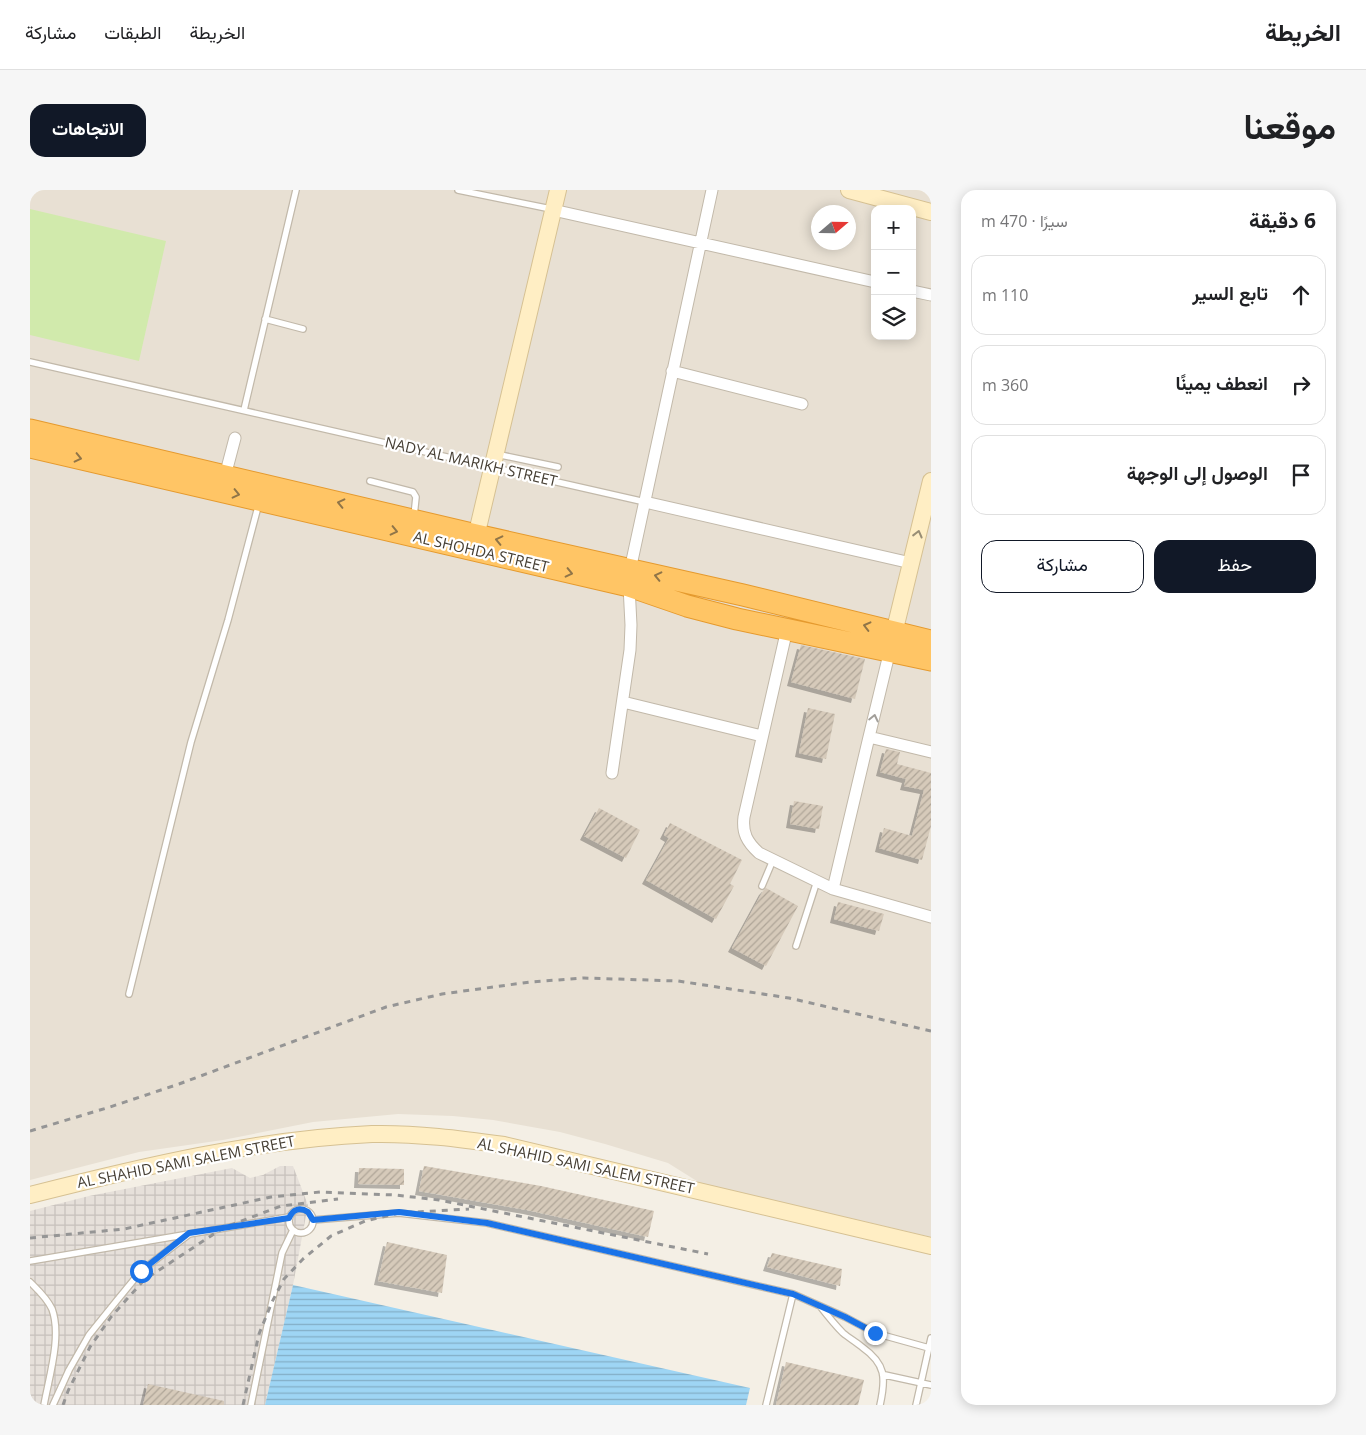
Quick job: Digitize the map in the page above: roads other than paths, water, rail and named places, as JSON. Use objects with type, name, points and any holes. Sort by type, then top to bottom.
[{"type":"highway","name":"AL SHOHDA STREET","points":[[30,430],[413,520],[474,542]]},
{"type":"highway","name":"AL SHOHDA STREET","points":[[30,447],[260,500],[474,542],[630,578],[694,584],[743,595],[892,641],[931,660]]},
{"type":"highway","name":"AL SHOHDA STREET","points":[[630,578],[687,606],[737,619],[787,629],[892,641],[931,642]]},
{"type":"highway","points":[[687,606],[694,596],[694,584]]},
{"type":"highway","points":[[737,619],[736,606],[743,595]]},
{"type":"main road","points":[[474,542],[558,190]]},
{"type":"main road","points":[[849,190],[931,212]]},
{"type":"main road","points":[[892,641],[931,481]]},
{"type":"main road","name":"AL SHAHID SAMI SALEM STREET","points":[[30,1195],[106,1176],[242,1149],[309,1138],[374,1134],[439,1136],[504,1145],[931,1246]]},
{"type":"street","points":[[612,773],[631,635],[630,578],[672,371],[712,190]]},
{"type":"street","points":[[553,210],[871,281]]},
{"type":"street","points":[[916,292],[931,295]]},
{"type":"street","points":[[672,371],[802,404]]},
{"type":"street","points":[[225,476],[234,438]]},
{"type":"street","name":"NADY AL MARIKH STREET","points":[[645,502],[911,563]]},
{"type":"street","points":[[787,629],[743,827],[746,837],[751,846],[759,852],[833,889],[931,917]]},
{"type":"street","points":[[833,889],[892,641]]},
{"type":"street","points":[[623,702],[762,736]]},
{"type":"street","points":[[869,737],[931,752]]},
{"type":"lane","points":[[244,410],[296,190]]},
{"type":"lane","points":[[458,190],[553,210]]},
{"type":"lane","points":[[265,319],[304,329]]},
{"type":"lane","name":"NADY AL MARIKH STREET","points":[[30,362],[244,410],[493,460],[645,502]]},
{"type":"lane","points":[[493,460],[558,467]]},
{"type":"lane","points":[[370,481],[413,492],[416,500],[413,520]]},
{"type":"lane","points":[[129,994],[191,742],[228,620],[260,500]]},
{"type":"lane","points":[[762,886],[774,860]]},
{"type":"lane","points":[[796,946],[817,881]]},
{"type":"lane","points":[[304,1209],[313,1220],[306,1232],[302,1233],[290,1227],[289,1218],[295,1210],[304,1209]]},
{"type":"lane","points":[[313,1220],[399,1212],[487,1223],[793,1294],[818,1304],[875,1333],[929,1348]]},
{"type":"lane","points":[[30,1262],[150,1242],[189,1233],[289,1218]]},
{"type":"lane","points":[[251,1405],[282,1253],[293,1230]]},
{"type":"lane","points":[[53,1405],[69,1370],[89,1336],[114,1304],[141,1271],[189,1233]]},
{"type":"lane","points":[[30,1282],[47,1301],[56,1323],[56,1338],[44,1405]]},
{"type":"lane","points":[[766,1405],[793,1294]]},
{"type":"lane","points":[[818,1304],[844,1333],[879,1362],[885,1375],[880,1405]]},
{"type":"lane","points":[[916,1405],[931,1338]]},
{"type":"lane","points":[[885,1375],[931,1384]]},
{"type":"water","points":[[293,1285],[750,1388],[746,1405],[265,1405]]},
{"type":"railway","points":[[30,1131],[179,1084],[386,1007],[442,994],[530,982],[584,978],[678,981],[789,998],[931,1031]]},
{"type":"railway","points":[[30,1238],[124,1229],[271,1197],[320,1192],[395,1195],[439,1200],[708,1254]]},
{"type":"railway","points":[[63,1405],[90,1347],[111,1317],[144,1280],[223,1228],[281,1206],[338,1199]]},
{"type":"railway","points":[[243,1405],[259,1334],[272,1302],[284,1279],[303,1259],[331,1236],[365,1221],[399,1213],[469,1209]]}]
